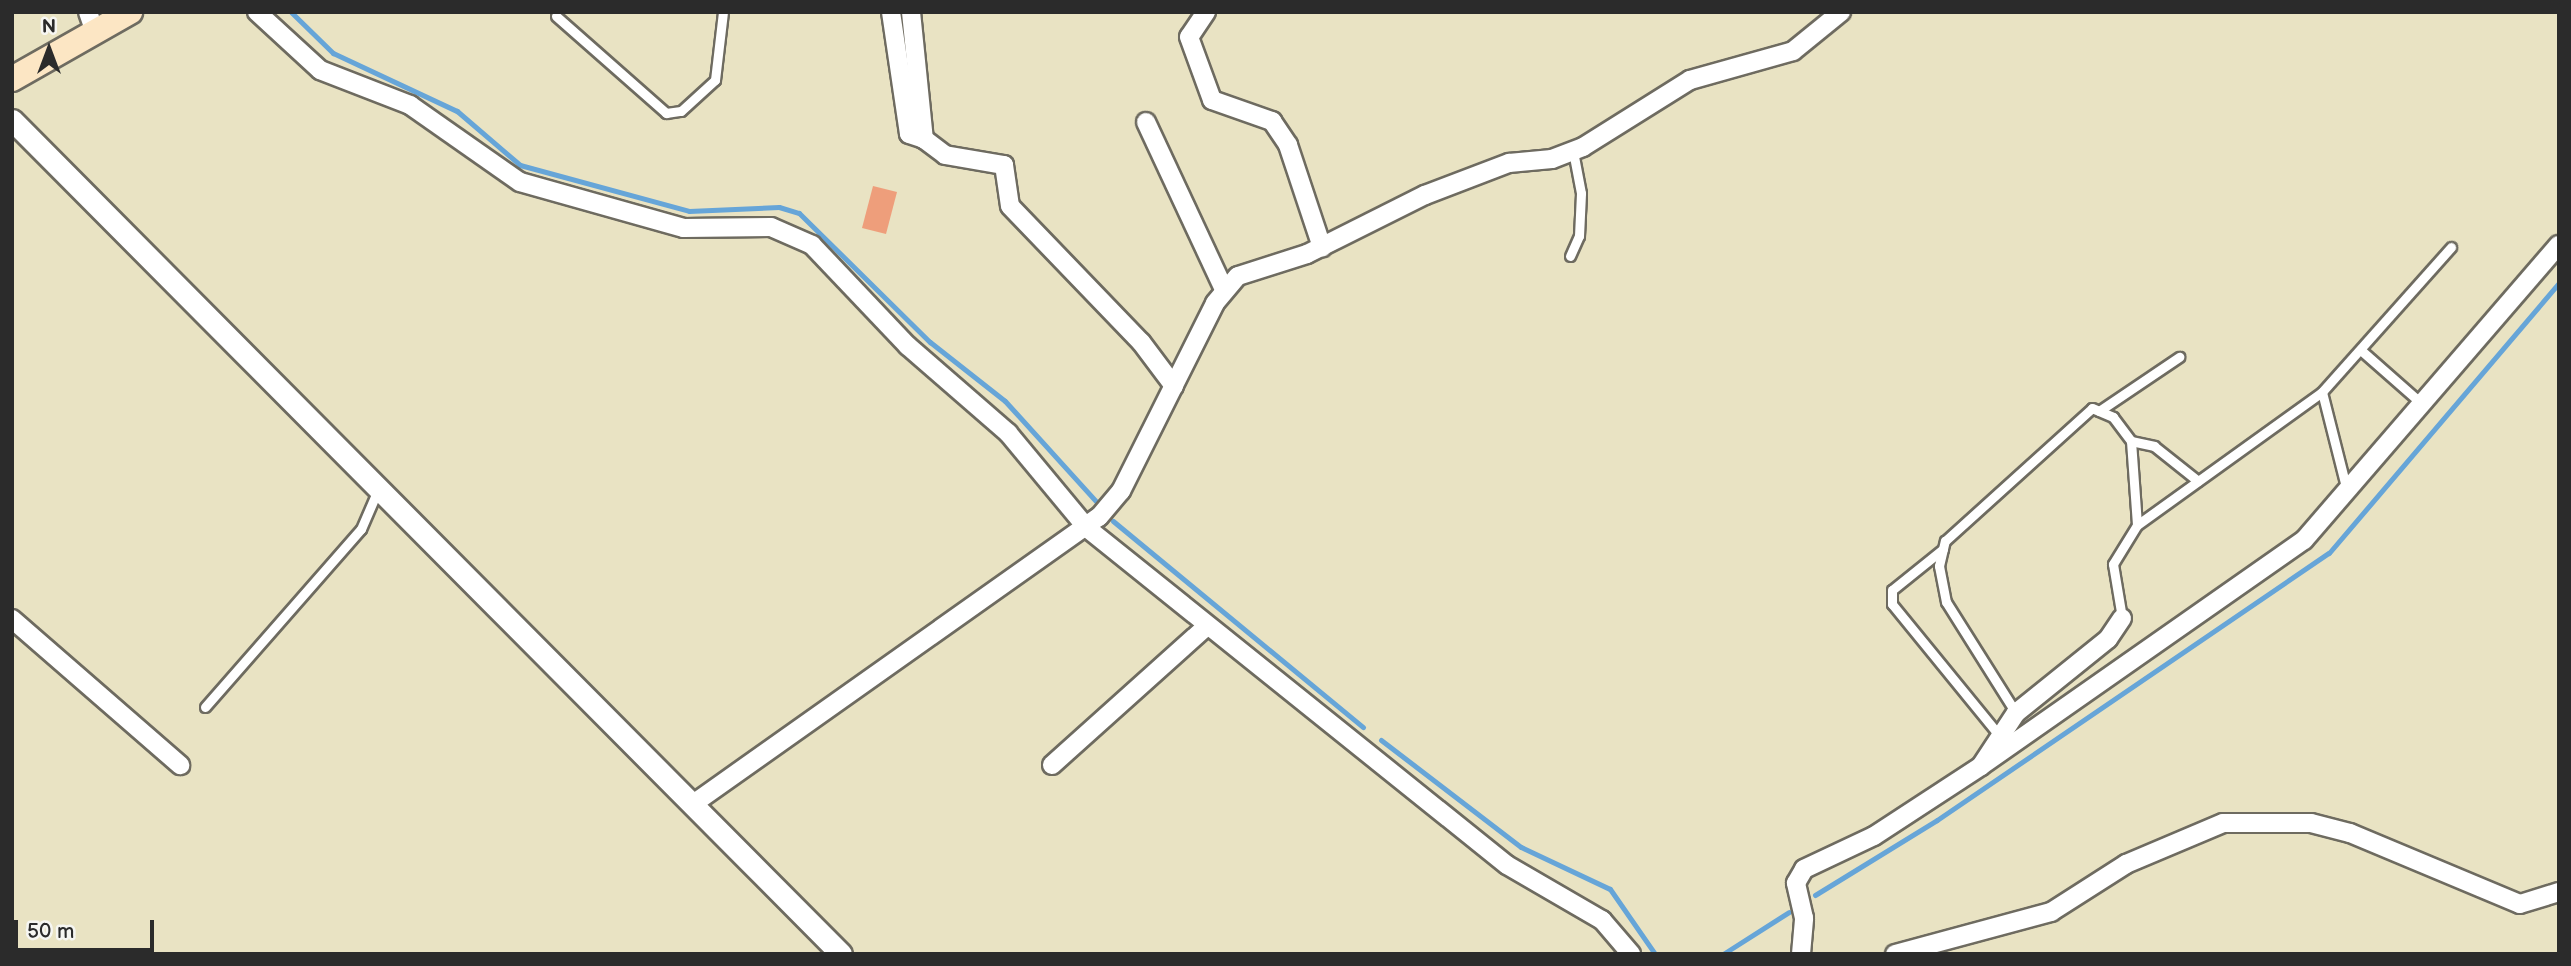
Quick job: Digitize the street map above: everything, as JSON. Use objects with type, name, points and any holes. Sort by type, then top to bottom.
[{"type":"main road","points":[[12,79],[91,22],[130,12]]},
{"type":"street","points":[[257,12],[320,70],[410,105],[520,182],[684,228],[771,227],[812,245],[908,346],[1008,433],[1087,528],[1507,865],[1602,920],[1631,954]]},
{"type":"street","points":[[891,12],[909,134],[924,139],[945,155],[1004,165],[1010,206],[1141,342],[1174,386]]},
{"type":"street","points":[[911,12],[924,139]]},
{"type":"street","points":[[1206,12],[1189,37],[1212,100],[1272,121],[1288,145],[1322,247]]},
{"type":"street","points":[[693,804],[1010,574],[1087,528],[1121,491],[1224,289],[1238,276],[1322,247],[1497,167],[1573,151],[1689,80],[1793,51],[1841,12]]},
{"type":"street","points":[[12,120],[377,492],[841,954]]},
{"type":"street","points":[[1146,122],[1224,289]]},
{"type":"street","points":[[1801,954],[1804,918],[1798,892],[1804,869],[1874,836],[1981,766],[2304,540],[2425,406],[2559,245]]},
{"type":"street","points":[[1981,766],[1998,734],[2016,713],[2108,639],[2122,618]]},
{"type":"street","points":[[12,619],[180,765]]},
{"type":"street","points":[[1052,765],[1207,626]]},
{"type":"street","points":[[1895,954],[2050,912],[2126,863],[2223,823],[2311,823],[2350,833],[2520,904],[2559,892]]},
{"type":"lane","points":[[556,16],[666,113],[681,111],[715,80],[723,12]]},
{"type":"lane","points":[[1570,256],[1579,236],[1581,193],[1573,151]]},
{"type":"lane","points":[[2122,618],[2113,564],[2137,525],[2322,392],[2363,352],[2451,247]]},
{"type":"lane","points":[[2363,352],[2425,406]]},
{"type":"lane","points":[[2099,411],[2179,358]]},
{"type":"lane","points":[[2322,392],[2347,493]]},
{"type":"lane","points":[[1998,734],[1892,604],[1892,590],[1944,548],[2076,420],[2092,408],[2113,417],[2131,440],[2137,525]]},
{"type":"lane","points":[[2131,440],[2154,446],[2198,481]]},
{"type":"lane","points":[[205,707],[361,529],[377,492]]},
{"type":"lane","points":[[1944,548],[1939,566],[1946,602],[2016,713]]},
{"type":"building","points":[[873,186],[897,192],[886,234],[862,228]]},
{"type":"waterway","points":[[291,12],[333,53],[457,111],[520,165],[689,211],[779,207],[799,213],[930,342],[1005,401],[1102,508]]},
{"type":"waterway","points":[[1815,895],[1937,820],[2329,553],[2559,283]]},
{"type":"waterway","points":[[1113,521],[1363,727]]},
{"type":"waterway","points":[[1381,740],[1521,847],[1610,889],[1655,954]]},
{"type":"waterway","points":[[1723,954],[1789,912]]}]
